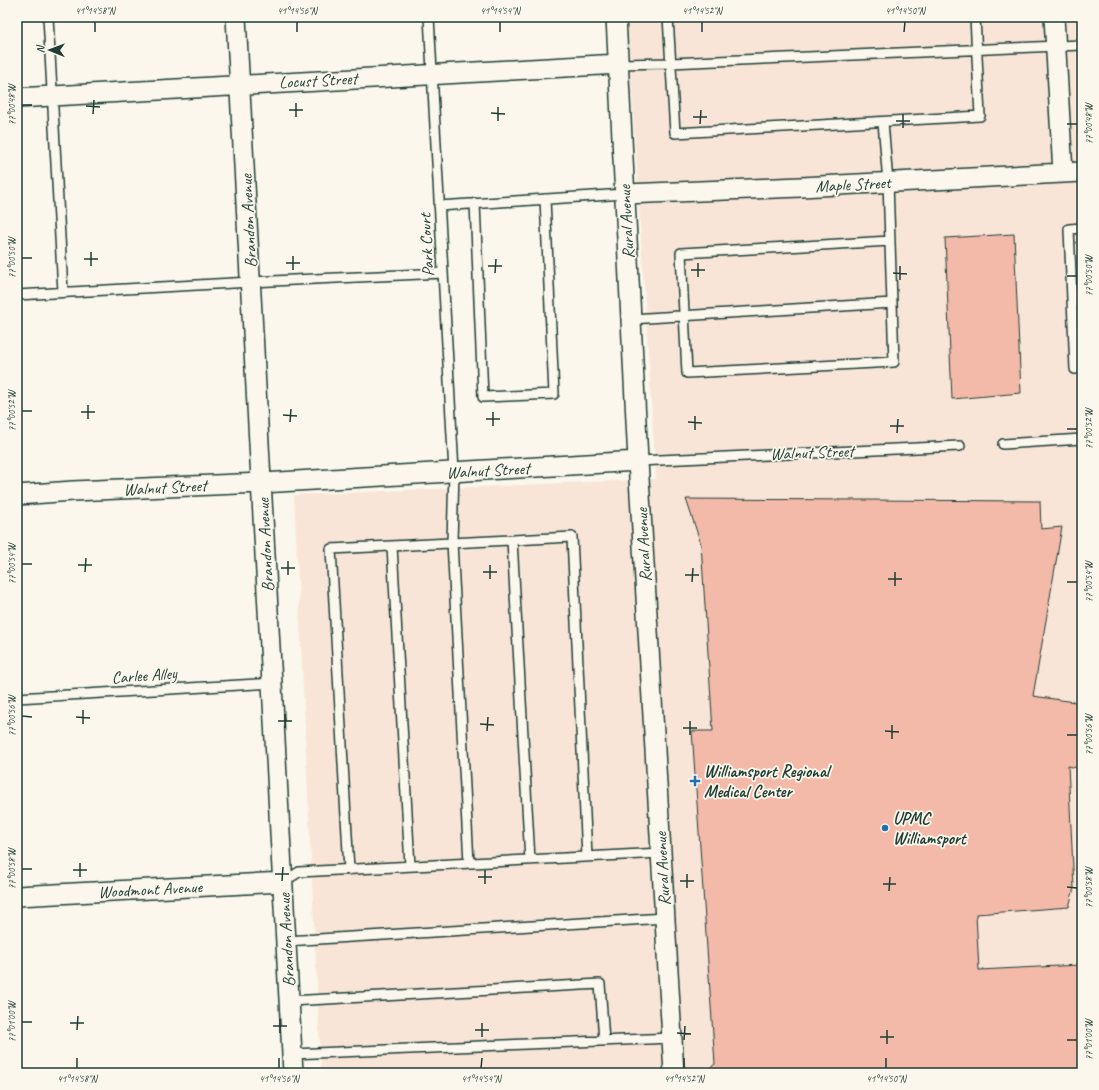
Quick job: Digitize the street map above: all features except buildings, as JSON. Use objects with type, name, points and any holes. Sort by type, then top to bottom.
[{"type":"street","name":"Brandon Avenue","points":[[236,17],[294,1073]]},
{"type":"street","name":"Rural Avenue","points":[[616,17],[638,461],[674,1073]]},
{"type":"street","points":[[1054,17],[1063,173]]},
{"type":"street","name":"Locust Street","points":[[17,98],[240,84],[619,64]]},
{"type":"street","name":"Maple Street","points":[[625,194],[1082,172]]},
{"type":"street","name":"Walnut Street","points":[[17,495],[638,461]]},
{"type":"street","name":"Woodmont Avenue","points":[[17,896],[283,882]]},
{"type":"lane","points":[[48,17],[63,292]]},
{"type":"lane","name":"Park Court","points":[[428,17],[454,472],[452,542],[470,863]]},
{"type":"lane","points":[[668,17],[675,133],[980,116],[975,17]]},
{"type":"lane","points":[[619,64],[977,51],[1082,45]]},
{"type":"lane","points":[[883,122],[888,182],[890,241],[894,362],[687,373],[681,253],[890,241]]},
{"type":"lane","points":[[439,206],[625,194]]},
{"type":"lane","points":[[475,203],[483,397],[554,394],[545,199]]},
{"type":"lane","points":[[1082,228],[1069,229],[1075,369],[1082,368]]},
{"type":"lane","points":[[17,295],[443,273]]},
{"type":"lane","points":[[631,319],[892,303]]},
{"type":"lane","points":[[1003,444],[1082,439]]},
{"type":"lane","name":"Walnut Street","points":[[638,461],[960,446]]},
{"type":"lane","points":[[349,870],[331,549],[452,542],[572,537],[587,857]]},
{"type":"lane","points":[[512,540],[530,860]]},
{"type":"lane","points":[[392,546],[410,866]]},
{"type":"lane","name":"Carlee Alley","points":[[17,698],[273,683]]},
{"type":"lane","points":[[283,882],[299,872],[661,853]]},
{"type":"lane","points":[[286,941],[665,918]]},
{"type":"lane","points":[[290,1001],[600,984],[604,1041]]},
{"type":"lane","points":[[292,1054],[672,1038]]},
{"type":"shaded area","name":"Williamsport Regional Medical Center","points":[[627,17],[1082,17],[1082,1073],[321,1073],[294,495],[656,479]]},
{"type":"place","name":"Williamsport Regional Medical Center","points":[[695,781]]},
{"type":"place","name":"UPMC Williamsport","points":[[885,828]]}]
